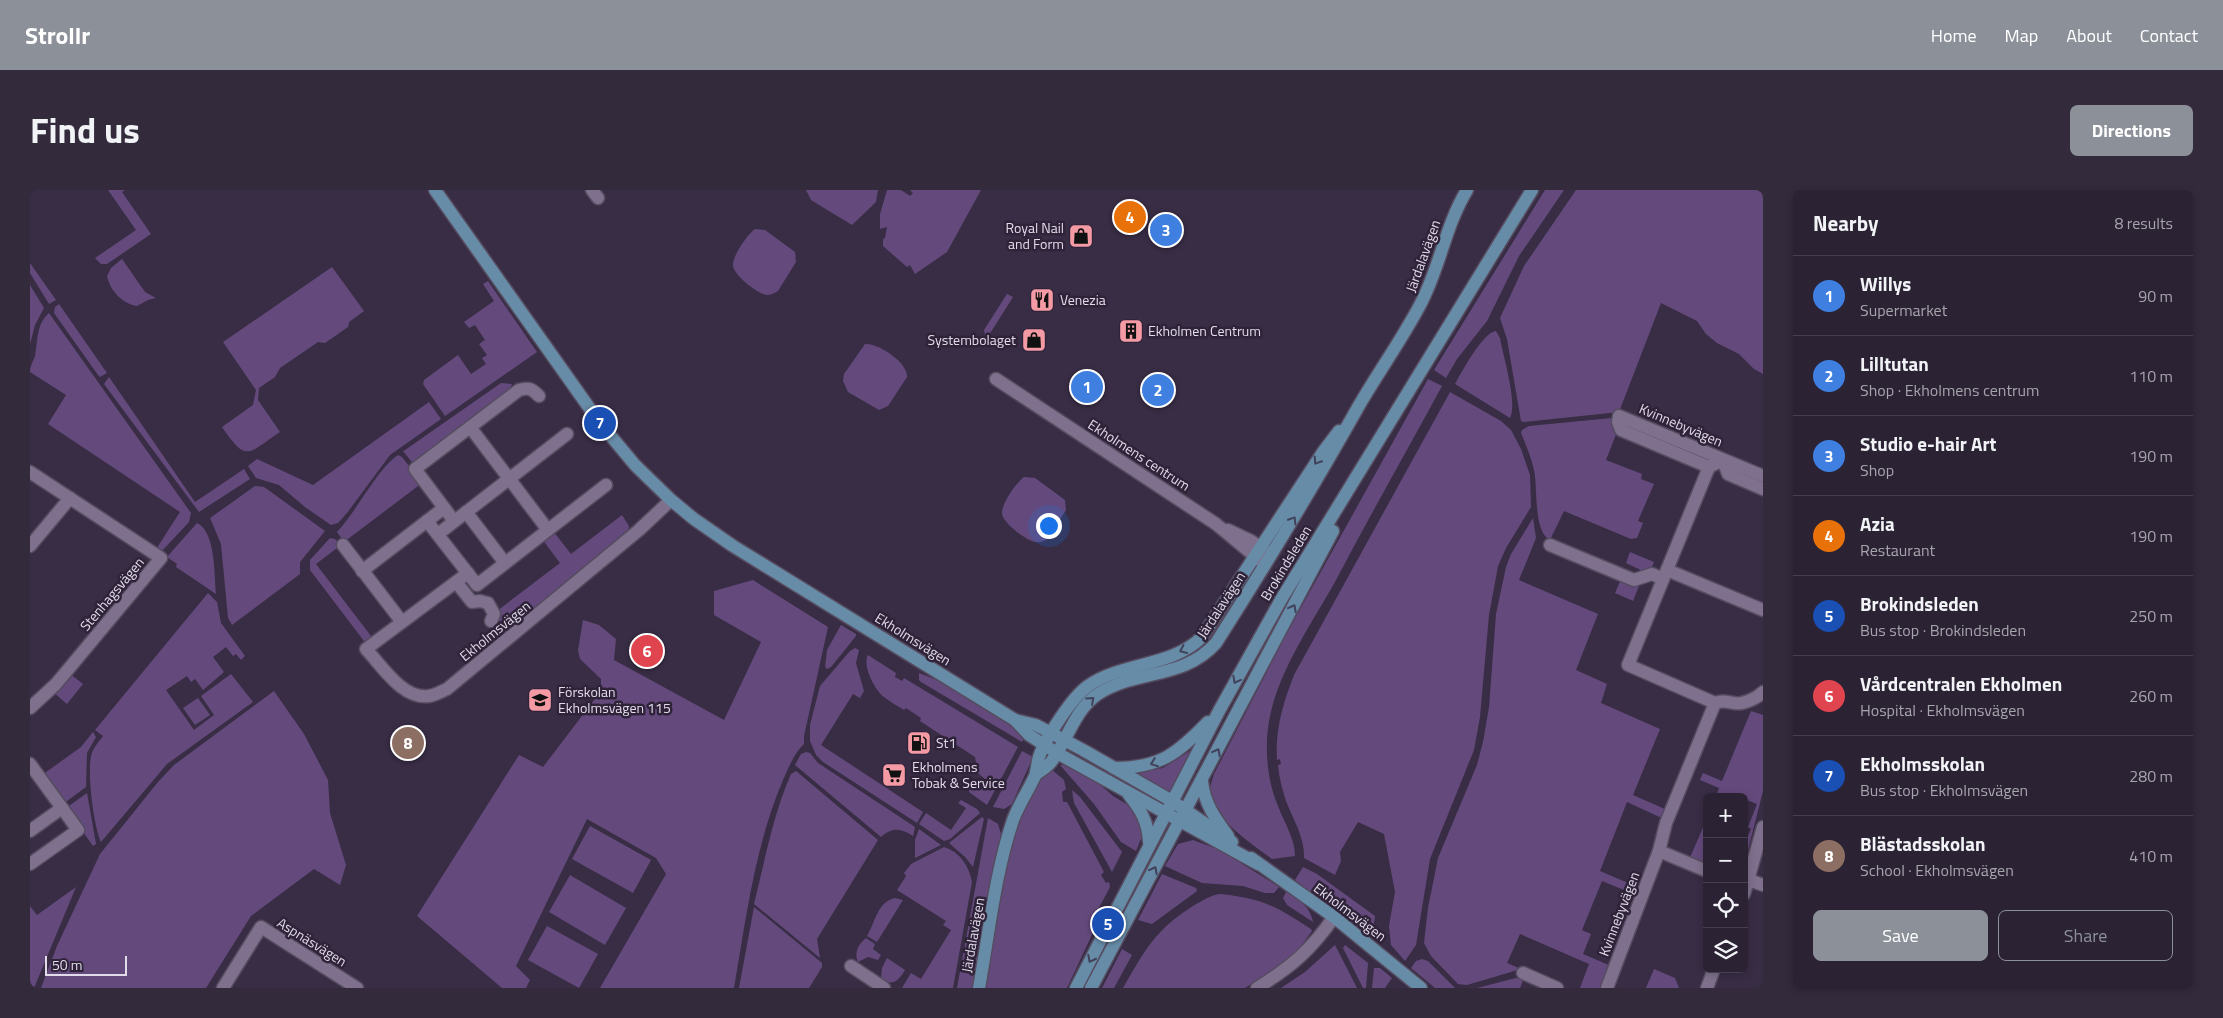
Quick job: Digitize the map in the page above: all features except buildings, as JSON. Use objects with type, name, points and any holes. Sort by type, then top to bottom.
[{"type":"street","name":"Ekholmsvägen","points":[[435,190],[600,423],[635,465],[671,500],[694,519],[733,546],[1015,720],[1029,735],[1057,753],[1165,813],[1183,816],[1232,842],[1258,864]]},
{"type":"street","name":"Järdalavägen","points":[[1036,774],[1050,764],[1084,706],[1098,694],[1119,684],[1182,667],[1205,654],[1216,643],[1331,458],[1419,307],[1436,269],[1453,216],[1467,190]]},
{"type":"street","name":"Brokindsleden","points":[[1076,988],[1165,813],[1282,598],[1374,449],[1435,345],[1532,190]]},
{"type":"street","name":"Ekholmens centrum","points":[[996,379],[1268,560]]},
{"type":"street","points":[[454,521],[415,469],[519,390],[533,389],[539,396]]},
{"type":"street","name":"Järdalavägen","points":[[979,988],[998,881],[1012,822],[1036,774],[1039,757],[1052,733],[1077,696],[1094,682],[1180,651],[1196,643],[1213,622],[1323,452],[1358,409]]},
{"type":"street","name":"Kvinnebyvägen","points":[[1709,467],[1621,430],[1618,422],[1619,416],[1763,476]]},
{"type":"street","points":[[470,427],[548,530]]},
{"type":"street","points":[[438,534],[567,434]]},
{"type":"street","name":"Brokindsleden","points":[[1090,988],[1202,781],[1374,449]]},
{"type":"street","name":"Kvinnebyvägen","points":[[1723,460],[1709,467],[1628,665],[1715,702],[1722,700],[1736,704],[1744,703],[1763,692]]},
{"type":"street","name":"Kvinnebyvägen","points":[[1723,460],[1728,474],[1763,489]]},
{"type":"street","points":[[30,472],[70,498],[30,546]]},
{"type":"street","points":[[428,520],[477,585],[606,485]]},
{"type":"street","name":"Stenhagsvägen","points":[[30,708],[56,684],[161,558],[70,498]]},
{"type":"street","name":"Ekholmsvägen","points":[[468,573],[366,649],[393,679],[412,694],[430,696],[447,689],[632,535],[671,500]]},
{"type":"street","points":[[362,570],[444,508]]},
{"type":"street","points":[[466,512],[505,563]]},
{"type":"street","points":[[343,545],[402,622]]},
{"type":"street","points":[[1550,545],[1634,580],[1652,574],[1665,574],[1763,610]]},
{"type":"street","name":"Ekholmsvägen","points":[[456,582],[472,602],[488,603],[494,614],[491,621]]},
{"type":"street","name":"Kvinnebyvägen","points":[[1607,988],[1660,851],[1666,823],[1715,702]]},
{"type":"street","points":[[1114,768],[1145,766],[1168,758],[1194,738],[1219,711]]},
{"type":"street","name":"Ekholmsvägen","points":[[1015,720],[1036,725],[1052,733],[1172,801],[1183,816],[1258,864],[1334,917],[1421,988]]},
{"type":"street","points":[[30,764],[78,830],[30,864]]},
{"type":"street","points":[[1202,781],[1203,795],[1209,809],[1232,842]]},
{"type":"street","points":[[1126,791],[1144,816],[1148,827],[1149,844]]},
{"type":"street","points":[[30,831],[62,808]]},
{"type":"street","points":[[1747,883],[1763,827]]},
{"type":"street","points":[[1660,851],[1703,868]]},
{"type":"street","points":[[1748,887],[1763,885]]},
{"type":"street","points":[[1257,988],[1303,956],[1334,917]]},
{"type":"street","name":"Aspnäsvägen","points":[[223,988],[261,927],[357,988]]},
{"type":"street","points":[[851,966],[884,988]]},
{"type":"street","points":[[1523,973],[1557,988]]},
{"type":"street","points":[[1709,987],[1713,973]]},
{"type":"shaded area","points":[[108,190],[125,190],[122,192],[151,234],[107,264],[101,264],[95,258],[136,230]]},
{"type":"shaded area","points":[[806,190],[878,190],[876,202],[852,225],[811,200]]},
{"type":"shaded area","points":[[887,190],[901,190],[910,196],[913,193],[910,190],[981,190],[947,252],[915,274],[910,265],[907,267],[883,246],[887,227],[880,229],[880,214]]},
{"type":"shaded area","points":[[1545,190],[1564,190],[1519,256],[1487,321],[1457,359],[1446,378],[1434,370]]},
{"type":"shaded area","points":[[1576,190],[1763,190],[1763,374],[1754,369],[1739,354],[1717,343],[1706,334],[1697,321],[1661,303],[1619,412],[1521,421],[1507,339],[1500,318],[1524,266]]},
{"type":"shaded area","points":[[755,229],[765,230],[795,252],[796,262],[778,291],[770,295],[763,294],[747,283],[737,274],[733,265],[735,256],[741,246]]},
{"type":"shaded area","points":[[122,259],[145,292],[156,298],[137,306],[122,300],[114,292],[107,276],[111,268]]},
{"type":"shaded area","points":[[30,263],[56,300],[49,304],[30,273]]},
{"type":"shaded area","points":[[332,267],[364,311],[349,322],[348,327],[325,343],[318,342],[280,368],[275,377],[259,388],[258,400],[280,432],[254,450],[243,450],[237,446],[222,427],[253,405],[256,390],[223,342]]},
{"type":"shaded area","points":[[488,281],[537,352],[445,416],[423,384],[424,380],[458,355],[471,374],[486,364],[482,358],[487,355],[479,344],[485,340],[475,325],[469,328],[464,322],[494,301],[483,284]]},
{"type":"shaded area","points":[[30,285],[44,308],[35,325],[30,344]]},
{"type":"shaded area","points":[[1007,294],[1013,297],[989,335],[985,335],[984,330]]},
{"type":"shaded area","points":[[59,304],[107,373],[100,377],[98,375],[54,313],[55,307]]},
{"type":"shaded area","points":[[49,313],[191,513],[189,522],[161,552],[155,551],[180,512],[48,424],[66,395],[30,372],[35,356],[38,333],[42,322]]},
{"type":"shaded area","points":[[1496,331],[1500,338],[1511,391],[1512,411],[1510,418],[1455,384],[1479,345],[1491,333]]},
{"type":"shaded area","points":[[865,344],[885,350],[898,360],[906,372],[907,377],[888,406],[879,410],[848,392],[843,381],[844,374]]},
{"type":"shaded area","points":[[109,377],[195,502],[244,469],[250,479],[199,512],[104,384]]},
{"type":"shaded area","points":[[1428,379],[1442,386],[1303,637],[1283,676],[1275,697],[1267,739],[1270,781],[1291,837],[1295,856],[1272,859],[1235,831],[1219,813],[1213,804],[1210,786],[1214,774],[1288,631]]},
{"type":"shaded area","points":[[501,383],[512,384],[510,389],[512,392],[415,466],[403,451]]},
{"type":"shaded area","points":[[1450,392],[1501,421],[1511,430],[1521,449],[1530,475],[1531,507],[1506,548],[1498,566],[1489,615],[1480,717],[1474,750],[1430,859],[1416,945],[1405,961],[1391,945],[1389,926],[1395,892],[1384,834],[1358,822],[1340,852],[1341,861],[1335,875],[1304,858],[1301,836],[1286,801],[1281,783],[1278,765],[1281,764],[1280,759],[1277,760],[1277,738],[1283,706],[1294,675]]},
{"type":"shaded area","points":[[429,402],[441,419],[390,455],[338,523],[331,525],[305,507],[279,485],[256,478],[248,466],[257,459],[313,485]]},
{"type":"shaded area","points":[[1612,418],[1617,432],[1606,460],[1642,474],[1641,479],[1654,484],[1638,521],[1643,523],[1637,538],[1631,539],[1564,511],[1550,540],[1541,528],[1537,508],[1534,470],[1521,433],[1522,430],[1529,426]]},
{"type":"shaded area","points":[[398,455],[402,457],[422,483],[344,542],[337,532],[382,470]]},
{"type":"shaded area","points":[[1024,477],[1035,478],[1065,500],[1066,510],[1047,539],[1040,542],[1032,541],[1021,535],[1006,522],[1002,513],[1004,504],[1010,494]]},
{"type":"shaded area","points":[[255,486],[264,487],[325,531],[300,562],[300,574],[232,625],[228,618],[221,544],[210,518]]},
{"type":"shaded area","points":[[622,515],[629,526],[628,530],[514,626],[507,627],[501,624],[497,611],[560,563],[542,539],[553,531],[571,554]]},
{"type":"shaded area","points":[[1533,518],[1536,538],[1519,580],[1598,614],[1576,670],[1607,684],[1601,703],[1660,729],[1633,795],[1667,810],[1664,819],[1627,802],[1600,871],[1642,889],[1639,896],[1602,881],[1582,930],[1591,934],[1583,954],[1611,966],[1602,988],[1580,988],[1589,964],[1520,934],[1507,963],[1521,969],[1467,985],[1458,984],[1431,956],[1424,943],[1428,908],[1438,858],[1477,765],[1483,742],[1489,707],[1496,614],[1506,567],[1511,554]]},
{"type":"shaded area","points":[[197,523],[208,535],[211,544],[216,594],[176,567],[177,564],[167,557]]},
{"type":"shaded area","points":[[330,538],[335,539],[341,545],[316,564],[374,640],[367,645],[310,570],[310,560]]},
{"type":"shaded area","points":[[1630,552],[1654,562],[1649,574],[1626,563]]},
{"type":"shaded area","points":[[1621,579],[1639,586],[1633,601],[1615,593]]},
{"type":"shaded area","points":[[753,580],[828,627],[804,736],[804,744],[795,756],[783,780],[773,805],[758,856],[734,988],[600,988],[666,874],[656,858],[587,819],[516,966],[530,980],[526,988],[502,988],[417,916],[519,755],[543,767],[601,691],[601,679],[580,659],[578,650],[583,620],[599,625],[616,639],[614,660],[724,720],[761,642],[714,615],[714,591]]},
{"type":"shaded area","points":[[208,593],[217,602],[221,623],[245,656],[241,660],[236,654],[233,656],[226,647],[213,657],[224,672],[203,690],[195,679],[191,682],[187,676],[166,690],[194,730],[214,715],[201,696],[231,674],[253,702],[167,764],[101,842],[94,813],[90,765],[93,751],[103,736],[95,730]]},
{"type":"shaded area","points":[[841,625],[856,634],[856,636],[831,667],[827,669],[825,667],[827,650]]},
{"type":"shaded area","points":[[855,648],[859,650],[856,663],[864,691],[860,698],[853,694],[821,745],[923,812],[917,823],[823,762],[816,755],[810,741],[810,725],[820,686],[850,651]]},
{"type":"shaded area","points":[[868,655],[896,673],[895,677],[902,681],[904,678],[1018,747],[987,805],[969,792],[970,786],[978,790],[985,779],[978,773],[975,757],[920,721],[921,718],[906,708],[904,710],[880,694],[870,678],[867,665]]},
{"type":"shaded area","points":[[69,673],[83,684],[67,704],[53,692]]},
{"type":"shaded area","points":[[919,673],[961,692],[989,709],[1024,738],[1022,742],[921,682],[919,680]]},
{"type":"shaded area","points":[[274,691],[304,734],[328,780],[330,813],[346,865],[340,885],[314,869],[251,916],[206,988],[41,988],[57,946],[100,854],[174,765]]},
{"type":"shaded area","points":[[198,698],[210,715],[195,725],[183,708]]},
{"type":"shaded area","points":[[1751,711],[1763,715],[1763,791],[1748,850],[1748,835],[1751,829],[1748,827],[1757,804],[1748,801],[1748,793],[1717,793],[1719,788],[1700,780],[1703,773],[1722,781]]},
{"type":"shaded area","points":[[93,732],[96,737],[87,753],[86,787],[63,804],[42,775],[81,747]]},
{"type":"shaded area","points":[[1193,749],[1170,793],[1134,774],[1163,768]]},
{"type":"shaded area","points":[[1022,751],[1033,757],[1012,804],[1004,809],[993,807]]},
{"type":"shaded area","points":[[810,753],[818,763],[915,827],[913,836],[901,830],[893,830],[881,837],[795,765],[801,754]]},
{"type":"shaded area","points":[[1060,765],[1069,765],[1094,779],[1113,796],[1128,805],[1138,817],[1143,834],[1136,851],[1121,842],[1094,804]]},
{"type":"shaded area","points":[[1051,769],[1064,780],[1066,789],[1062,792],[1063,802],[1067,802],[1104,872],[1101,875],[1106,883],[1109,882],[1110,887],[1092,921],[1097,924],[1067,988],[986,988],[998,903],[1013,839],[1023,810],[1035,786]]},
{"type":"shaded area","points":[[796,771],[878,840],[817,939],[820,958],[754,904],[779,805],[791,774]]},
{"type":"shaded area","points":[[1072,790],[1080,797],[1122,852],[1112,872],[1074,803]]},
{"type":"shaded area","points":[[87,793],[96,844],[93,846],[66,808]]},
{"type":"shaded area","points":[[961,800],[977,809],[980,813],[950,839],[944,841],[919,824],[926,813],[951,830],[966,808],[958,803]]},
{"type":"shaded area","points":[[982,817],[984,819],[973,867],[949,843]]},
{"type":"shaded area","points":[[988,818],[998,824],[1001,834],[972,988],[957,988]]},
{"type":"shaded area","points":[[590,826],[651,860],[633,893],[572,859]]},
{"type":"shaded area","points":[[1703,827],[1703,865],[1689,860]]},
{"type":"shaded area","points":[[919,829],[941,845],[915,858],[915,840]]},
{"type":"shaded area","points":[[1193,840],[1220,850],[1279,887],[1274,893],[1265,893],[1243,886],[1202,883],[1165,866],[1178,844]]},
{"type":"shaded area","points":[[944,847],[955,852],[963,860],[969,870],[972,882],[953,988],[902,988],[911,973],[921,979],[951,930],[943,925],[946,921],[897,890],[906,876],[904,873],[911,864]]},
{"type":"shaded area","points":[[1303,867],[1317,874],[1375,916],[1372,939],[1295,880]]},
{"type":"shaded area","points":[[1162,874],[1196,888],[1197,891],[1152,924],[1138,920]]},
{"type":"shaded area","points":[[570,875],[626,908],[605,945],[549,912]]},
{"type":"shaded area","points":[[76,887],[34,988],[30,988],[30,906],[37,915]]},
{"type":"shaded area","points":[[1286,892],[1307,908],[1313,922],[1287,905],[1283,898]]},
{"type":"shaded area","points":[[1221,894],[1248,898],[1269,905],[1312,931],[1299,949],[1276,969],[1245,988],[1123,988],[1160,932],[1193,906],[1203,900]]},
{"type":"shaded area","points":[[895,898],[903,900],[877,942],[867,936],[880,908],[889,900]]},
{"type":"shaded area","points":[[754,907],[822,963],[822,967],[809,988],[739,988]]},
{"type":"shaded area","points":[[547,926],[598,954],[579,988],[528,960]]},
{"type":"shaded area","points":[[866,938],[875,944],[873,949],[881,955],[878,960],[868,957],[858,962],[856,955],[858,949]]},
{"type":"shaded area","points":[[1335,945],[1357,988],[1281,988],[1305,972]]},
{"type":"shaded area","points":[[1345,945],[1368,963],[1366,988],[1363,988],[1343,948]]},
{"type":"shaded area","points":[[1122,949],[1132,955],[1114,988],[1102,988]]},
{"type":"shaded area","points":[[887,958],[905,970],[898,980],[889,982],[881,978],[882,968]]},
{"type":"shaded area","points":[[1422,959],[1428,961],[1455,988],[1435,988],[1411,968],[1416,961]]},
{"type":"shaded area","points":[[1374,968],[1380,968],[1392,978],[1385,988],[1372,988]]},
{"type":"shaded area","points":[[1654,969],[1675,978],[1679,988],[1646,988]]},
{"type":"shaded area","points":[[1516,978],[1524,978],[1520,988],[1477,988]]},
{"type":"place","name":"Azia","points":[[1130,217]]},
{"type":"place","name":"Studio e-hair Art","points":[[1166,230]]},
{"type":"place","name":"Royal Nail and Form","points":[[1081,236]]},
{"type":"place","name":"Venezia","points":[[1042,300]]},
{"type":"place","name":"Ekholmen Centrum","points":[[1131,331]]},
{"type":"place","name":"Systembolaget","points":[[1034,340]]},
{"type":"place","name":"Willys","points":[[1087,387]]},
{"type":"place","name":"Lilltutan","points":[[1158,390]]},
{"type":"place","name":"Ekholmsskolan","points":[[600,423]]},
{"type":"place","name":"Vårdcentralen Ekholmen","points":[[647,651]]},
{"type":"place","name":"Förskolan Ekholmsvägen 115","points":[[540,700]]},
{"type":"place","name":"Blästadsskolan","points":[[408,743]]},
{"type":"place","name":"St1","points":[[919,743]]},
{"type":"place","name":"Ekholmens Tobak & Service","points":[[894,775]]},
{"type":"place","name":"Brokindsleden","points":[[1108,924]]}]
